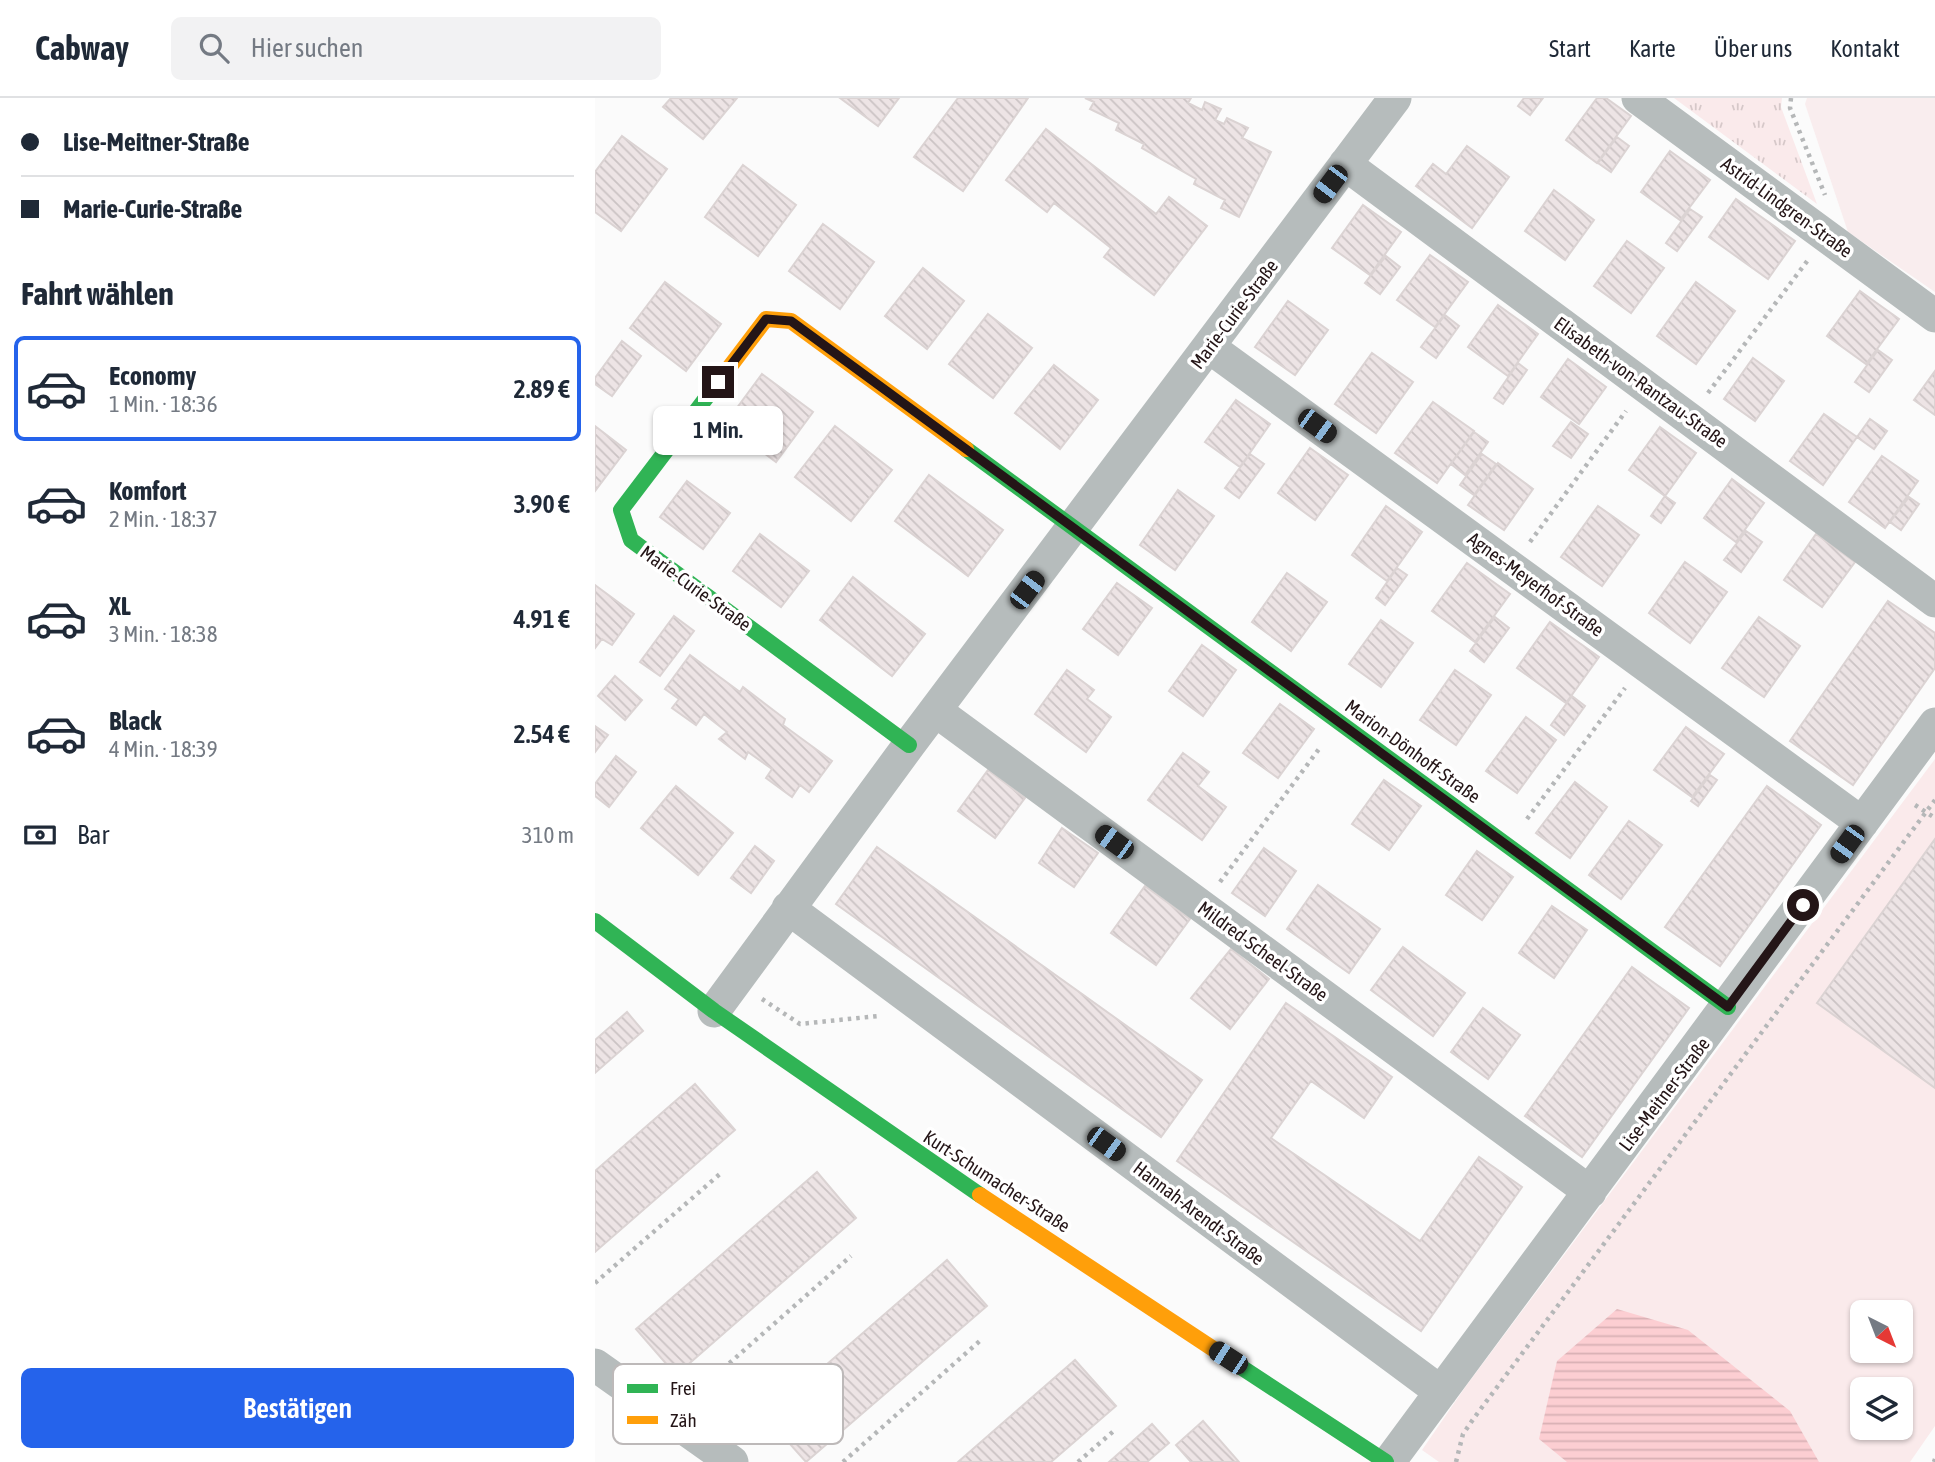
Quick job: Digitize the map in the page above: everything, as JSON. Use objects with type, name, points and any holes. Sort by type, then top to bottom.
[{"type":"street","name":"Marie-Curie-Straße","points":[[714,1011],[909,745],[1395,98]]},
{"type":"street","name":"Astrid-Lindgren-Straße","points":[[1638,98],[1935,316]]},
{"type":"street","name":"Elisabeth-von-Rantzau-Straße","points":[[1345,164],[1935,601]]},
{"type":"street","name":"Marie-Curie-Straße","points":[[909,745],[632,540],[621,510],[766,319],[791,321],[1072,529]]},
{"type":"street","name":"Agnes-Meyerhof-Straße","points":[[1209,347],[1862,823]]},
{"type":"street","name":"Marion-Dönhoff-Straße","points":[[1072,529],[1728,1007]]},
{"type":"street","name":"Mildred-Scheel-Straße","points":[[936,711],[1590,1192]]},
{"type":"street","name":"Lise-Meitner-Straße","points":[[1388,1462],[1728,1007],[1935,724]]},
{"type":"street","name":"Hannah-Arendt-Straße","points":[[788,908],[1441,1392]]},
{"type":"street","name":"Kurt-Schumacher-Straße","points":[[595,921],[714,1011],[908,1148],[1388,1462]]},
{"type":"street","points":[[595,1365],[613,1378]]},
{"type":"street","points":[[707,1444],[732,1462]]},
{"type":"path","points":[[1690,418],[1826,236],[1827,202],[1790,108],[1791,98]]},
{"type":"path","points":[[1511,567],[1646,385]]},
{"type":"path","points":[[1507,846],[1644,662]]},
{"type":"path","points":[[1202,906],[1339,723]]},
{"type":"path","points":[[1456,1462],[1464,1434],[1474,1418],[1935,800]]},
{"type":"path","points":[[785,1014],[800,1024],[928,1011]]},
{"type":"path","points":[[595,1283],[721,1173]]},
{"type":"path","points":[[729,1364],[851,1256]]},
{"type":"path","points":[[843,1462],[982,1339]]},
{"type":"path","points":[[1078,1462],[1116,1429]]},
{"type":"shaded area","points":[[1807,98],[1935,98],[1935,292],[1848,232],[1805,104]]},
{"type":"shaded area","points":[[1617,1309],[1688,1330],[1790,1411],[1819,1462],[1567,1462],[1539,1439],[1557,1361]]},
{"type":"green space","points":[[1674,98],[1782,98],[1781,107],[1817,204]]},
{"type":"green space","points":[[1935,759],[1935,1426],[1910,1462],[1439,1462],[1422,1450],[1466,1386]]},
{"type":"building","points":[[671,98],[737,98],[703,139],[663,107]]},
{"type":"building","points":[[840,98],[899,98],[878,126]]},
{"type":"building","points":[[958,98],[1028,98],[963,191],[914,157]]},
{"type":"building","points":[[1085,98],[1191,98],[1188,103],[1202,110],[1205,102],[1221,109],[1215,120],[1224,124],[1227,118],[1248,128],[1242,138],[1271,152],[1239,217],[1221,208],[1225,200],[1194,184],[1196,179],[1142,148],[1144,144],[1116,130],[1119,123],[1090,109],[1094,102]]},
{"type":"building","points":[[1524,98],[1543,98],[1530,115],[1518,106]]},
{"type":"building","points":[[1597,98],[1606,98],[1631,116],[1597,163],[1566,140]]},
{"type":"building","points":[[1046,129],[1156,214],[1169,197],[1207,226],[1154,295],[1104,257],[1111,248],[1054,203],[1047,212],[1006,180]]},
{"type":"building","points":[[622,136],[667,169],[621,231],[595,212],[595,172]]},
{"type":"building","points":[[1617,137],[1629,146],[1611,172],[1598,163]]},
{"type":"building","points":[[1467,146],[1509,177],[1472,228],[1416,186],[1433,164],[1446,174]]},
{"type":"building","points":[[1670,151],[1710,180],[1680,220],[1641,192]]},
{"type":"building","points":[[743,165],[796,205],[758,256],[705,217]]},
{"type":"building","points":[[1554,190],[1594,220],[1565,260],[1525,231]]},
{"type":"building","points":[[1736,199],[1795,241],[1768,279],[1709,237]]},
{"type":"building","points":[[1363,205],[1401,232],[1370,275],[1332,248]]},
{"type":"building","points":[[1690,209],[1702,217],[1677,251],[1666,243]]},
{"type":"building","points":[[823,224],[874,262],[840,309],[789,271]]},
{"type":"building","points":[[1627,241],[1664,268],[1631,313],[1594,286]]},
{"type":"building","points":[[1430,255],[1468,282],[1435,327],[1397,300]]},
{"type":"building","points":[[1386,256],[1400,267],[1380,294],[1365,283]]},
{"type":"building","points":[[923,268],[964,301],[927,349],[885,316]]},
{"type":"building","points":[[665,282],[721,324],[686,371],[630,328]]},
{"type":"building","points":[[1696,282],[1735,311],[1696,364],[1657,336]]},
{"type":"building","points":[[1860,291],[1899,319],[1866,364],[1827,336]]},
{"type":"building","points":[[1288,301],[1328,330],[1295,375],[1255,347]]},
{"type":"building","points":[[1498,305],[1538,334],[1508,376],[1468,347]]},
{"type":"building","points":[[988,314],[1032,348],[993,398],[949,364]]},
{"type":"building","points":[[1445,315],[1459,326],[1436,358],[1421,347]]},
{"type":"building","points":[[622,341],[641,356],[612,396],[595,384],[595,378]]},
{"type":"building","points":[[1878,350],[1892,360],[1869,392],[1855,382]]},
{"type":"building","points":[[1372,353],[1413,382],[1376,433],[1335,404]]},
{"type":"building","points":[[1753,358],[1784,381],[1755,421],[1724,399]]},
{"type":"building","points":[[1568,359],[1606,387],[1579,424],[1541,397]]},
{"type":"building","points":[[1518,363],[1527,370],[1503,404],[1494,398]]},
{"type":"building","points":[[1054,365],[1098,400],[1060,449],[1015,413]]},
{"type":"building","points":[[1935,371],[1935,415],[1914,400]]},
{"type":"building","points":[[762,374],[813,412],[776,462],[725,424]]},
{"type":"building","points":[[1236,400],[1270,424],[1240,467],[1205,442]]},
{"type":"building","points":[[1433,402],[1474,431],[1437,483],[1395,453]]},
{"type":"building","points":[[1824,414],[1857,437],[1823,485],[1790,461]]},
{"type":"building","points":[[1870,419],[1887,431],[1874,449],[1857,437]]},
{"type":"building","points":[[1571,422],[1588,434],[1571,458],[1553,446]]},
{"type":"building","points":[[595,426],[626,450],[595,491]]},
{"type":"building","points":[[835,426],[892,470],[851,521],[795,477]]},
{"type":"building","points":[[1660,427],[1696,453],[1665,496],[1629,470]]},
{"type":"building","points":[[1474,432],[1488,442],[1465,475],[1451,464]]},
{"type":"building","points":[[1310,448],[1348,475],[1315,520],[1278,493]]},
{"type":"building","points":[[1250,454],[1264,464],[1239,498],[1225,488]]},
{"type":"building","points":[[1482,454],[1496,464],[1474,495],[1460,485]]},
{"type":"building","points":[[1882,456],[1918,481],[1885,528],[1849,502]]},
{"type":"building","points":[[1498,463],[1533,489],[1504,530],[1468,505]]},
{"type":"building","points":[[929,475],[1003,530],[968,576],[895,521]]},
{"type":"building","points":[[1732,479],[1764,503],[1736,542],[1704,518]]},
{"type":"building","points":[[687,481],[730,513],[703,549],[660,517]]},
{"type":"building","points":[[1178,490],[1214,516],[1175,570],[1140,545]]},
{"type":"building","points":[[1665,496],[1675,503],[1661,523],[1651,516]]},
{"type":"building","points":[[1909,497],[1919,504],[1901,530],[1890,522]]},
{"type":"building","points":[[1386,506],[1422,532],[1387,581],[1352,555]]},
{"type":"building","points":[[1598,506],[1639,535],[1602,586],[1561,557]]},
{"type":"building","points":[[1746,531],[1762,542],[1741,572],[1724,560]]},
{"type":"building","points":[[760,534],[809,571],[781,607],[733,571]]},
{"type":"building","points":[[1816,534],[1855,562],[1822,607],[1784,580]]},
{"type":"building","points":[[1685,562],[1727,592],[1690,643],[1649,613]]},
{"type":"building","points":[[1467,563],[1510,594],[1475,642],[1432,611]]},
{"type":"building","points":[[1397,568],[1407,575],[1385,605],[1376,598]]},
{"type":"building","points":[[1287,573],[1327,602],[1291,651],[1252,622]]},
{"type":"building","points":[[853,577],[925,634],[892,676],[820,620]]},
{"type":"building","points":[[1117,583],[1152,608],[1118,655],[1083,629]]},
{"type":"building","points":[[595,585],[634,614],[612,645],[602,639],[595,648]]},
{"type":"building","points":[[1888,601],[1935,633],[1935,668],[1853,785],[1790,741]]},
{"type":"building","points":[[674,616],[694,631],[660,676],[640,662]]},
{"type":"building","points":[[1495,617],[1509,628],[1484,662],[1470,651]]},
{"type":"building","points":[[1759,617],[1800,646],[1764,697],[1722,668]]},
{"type":"building","points":[[1381,620],[1413,643],[1381,687],[1349,664]]},
{"type":"building","points":[[1550,622],[1599,657],[1566,703],[1517,668]]},
{"type":"building","points":[[1202,645],[1236,670],[1203,716],[1169,691]]},
{"type":"building","points":[[690,655],[740,692],[743,687],[785,719],[783,725],[832,761],[809,792],[800,785],[792,797],[766,778],[772,769],[748,752],[745,759],[719,739],[727,732],[704,714],[696,725],[672,708],[679,699],[665,689]]},
{"type":"building","points":[[1067,670],[1094,690],[1087,699],[1111,717],[1086,752],[1035,714]]},
{"type":"building","points":[[1455,670],[1491,695],[1456,745],[1420,720]]},
{"type":"building","points":[[615,676],[642,700],[625,720],[598,696]]},
{"type":"building","points":[[1572,696],[1585,706],[1564,735],[1551,725]]},
{"type":"building","points":[[1280,704],[1314,729],[1278,778],[1243,753]]},
{"type":"building","points":[[1526,717],[1556,740],[1517,793],[1486,771]]},
{"type":"building","points":[[595,726],[608,735],[595,752]]},
{"type":"building","points":[[1686,727],[1724,754],[1692,797],[1654,770]]},
{"type":"building","points":[[1183,753],[1209,772],[1198,786],[1226,807],[1202,840],[1148,800]]},
{"type":"building","points":[[616,756],[636,772],[609,807],[595,796],[595,784]]},
{"type":"building","points":[[988,770],[1025,798],[995,838],[958,811]]},
{"type":"building","points":[[1710,775],[1717,780],[1698,806],[1691,801]]},
{"type":"building","points":[[1384,780],[1421,806],[1389,850],[1352,824]]},
{"type":"building","points":[[1575,782],[1607,807],[1570,858],[1536,833]]},
{"type":"building","points":[[676,786],[733,833],[698,875],[641,828]]},
{"type":"building","points":[[1767,786],[1821,825],[1720,966],[1665,927]]},
{"type":"building","points":[[1629,821],[1662,845],[1621,899],[1589,875]]},
{"type":"building","points":[[1062,828],[1098,853],[1074,887],[1039,863]]},
{"type":"building","points":[[1935,839],[1935,1088],[1817,1003]]},
{"type":"building","points":[[755,846],[774,861],[751,893],[731,878]]},
{"type":"building","points":[[877,847],[1202,1080],[1161,1137],[836,904]]},
{"type":"building","points":[[1264,848],[1296,871],[1265,916],[1232,893]]},
{"type":"building","points":[[1477,851],[1513,877],[1482,920],[1446,895]]},
{"type":"building","points":[[1318,885],[1380,929],[1349,973],[1287,929]]},
{"type":"building","points":[[1145,886],[1190,919],[1156,965],[1111,933]]},
{"type":"building","points":[[1552,906],[1587,930],[1554,978],[1519,953]]},
{"type":"building","points":[[1403,947],[1465,993],[1433,1036],[1371,990]]},
{"type":"building","points":[[1231,949],[1269,979],[1230,1029],[1191,998]]},
{"type":"building","points":[[1632,967],[1689,1008],[1582,1157],[1525,1116]]},
{"type":"building","points":[[1286,1003],[1392,1077],[1364,1118],[1311,1081],[1271,1138],[1420,1241],[1479,1157],[1522,1187],[1421,1331],[1177,1161]]},
{"type":"building","points":[[1483,1008],[1520,1035],[1488,1079],[1451,1052]]},
{"type":"building","points":[[627,1012],[643,1031],[595,1073],[595,1040]]},
{"type":"building","points":[[695,1084],[735,1130],[595,1252],[595,1171]]},
{"type":"building","points":[[817,1172],[856,1218],[689,1364],[666,1364],[636,1329]]},
{"type":"building","points":[[947,1260],[987,1306],[843,1430],[843,1364],[827,1364]]},
{"type":"building","points":[[1075,1360],[1116,1406],[1051,1462],[958,1462]]},
{"type":"building","points":[[1203,1421],[1239,1462],[1191,1462],[1176,1445]]},
{"type":"building","points":[[1152,1424],[1169,1443],[1147,1462],[1109,1462]]},
{"type":"building","points":[[790,1444],[827,1444],[806,1462]]},
{"type":"traffic: fast","points":[[722,377],[621,510],[631,540],[909,745]]},
{"type":"traffic: fast","points":[[966,449],[1728,1007]]},
{"type":"traffic: fast","points":[[595,921],[714,1011],[980,1195]]},
{"type":"traffic: fast","points":[[1218,1352],[1386,1462]]},
{"type":"traffic: slow","points":[[722,377],[766,319],[791,321],[966,449]]},
{"type":"traffic: slow","points":[[980,1195],[1218,1352]]},
{"type":"route","points":[[718,382],[766,319],[791,321],[1093,545],[1728,1007],[1803,905]]}]
